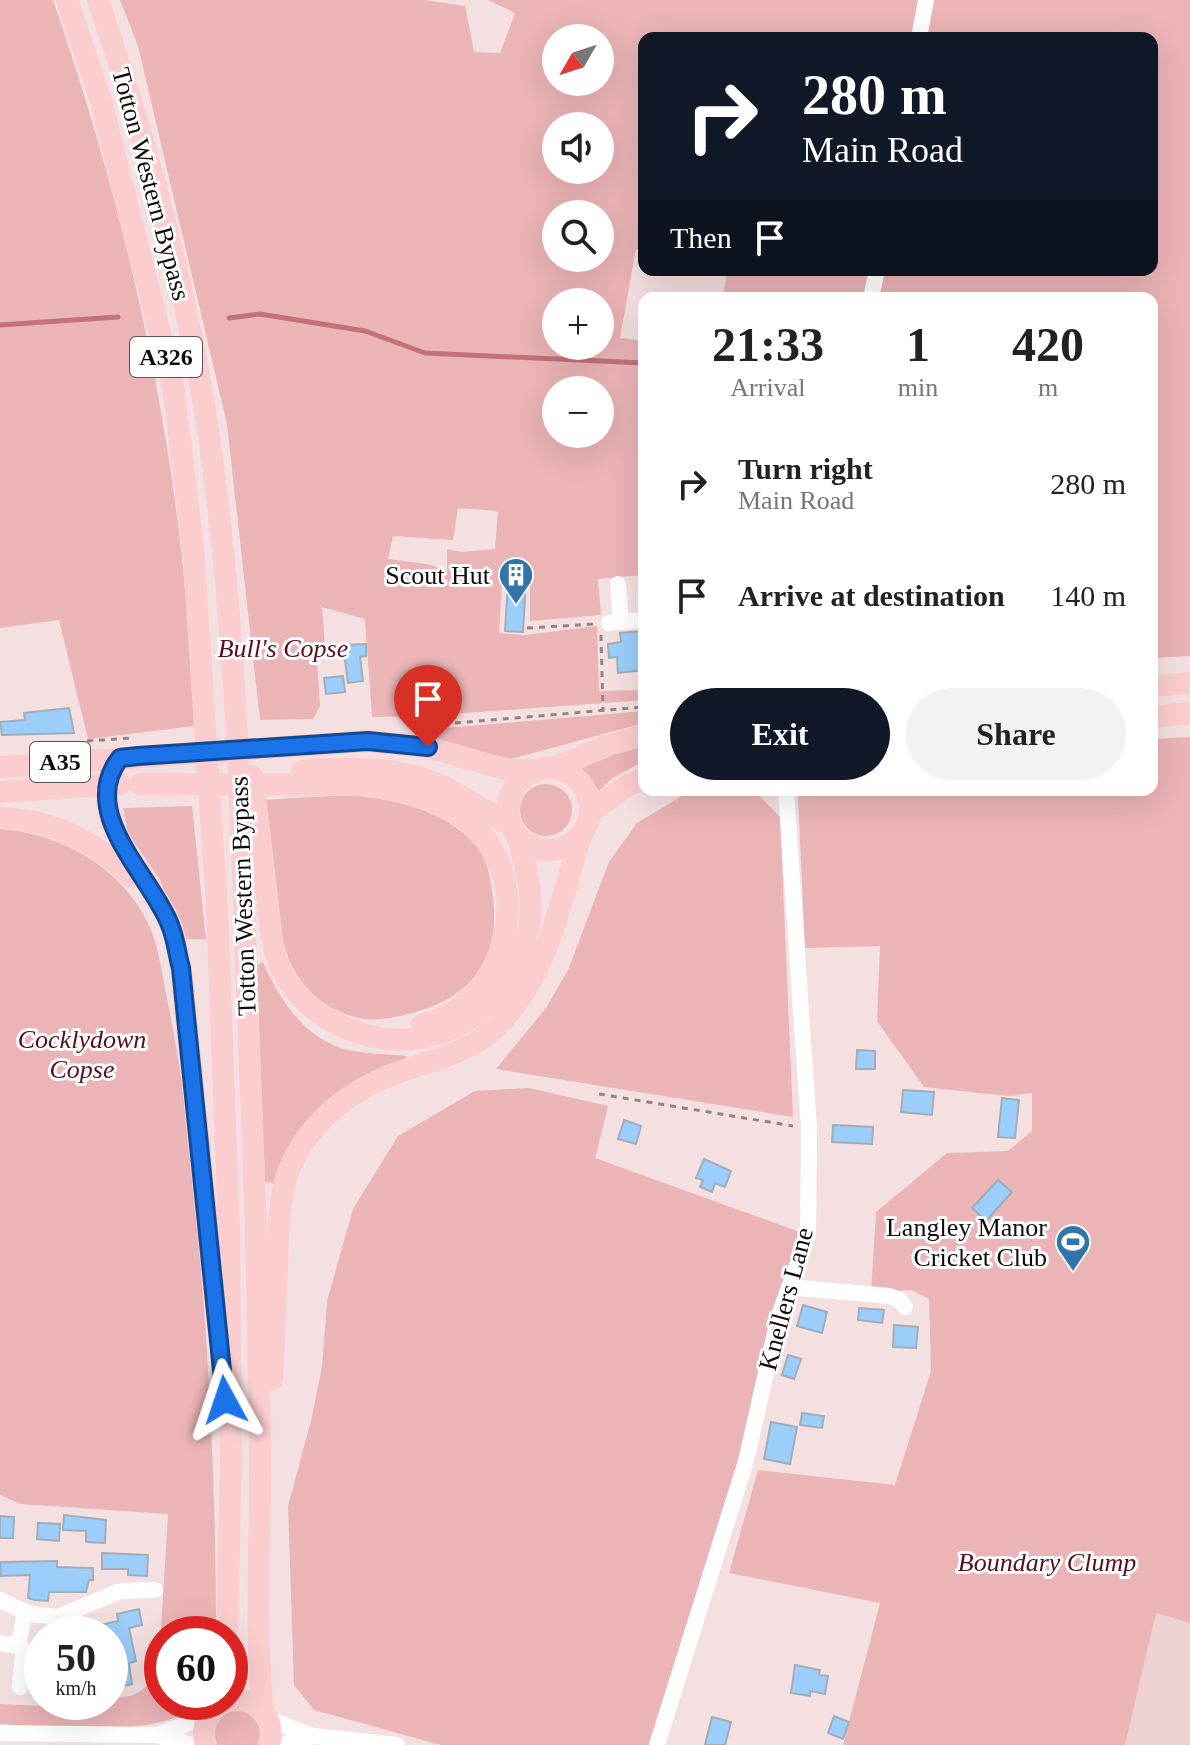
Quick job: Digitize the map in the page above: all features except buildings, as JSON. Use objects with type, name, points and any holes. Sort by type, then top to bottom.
[{"type":"main road","name":"Totton Western Bypass","points":[[67,0],[101,101],[173,385],[193,547],[217,908],[229,1229],[231,1463],[227,1616]]},
{"type":"main road","name":"Totton Western Bypass","points":[[98,0],[135,106],[170,243],[200,381],[213,468],[228,613],[241,802],[256,1226],[260,1476],[258,1639],[266,1715],[271,1729],[269,1745]]},
{"type":"main road","points":[[228,613],[277,959],[284,975],[307,1004],[349,1029],[376,1039],[422,1040],[456,1027],[492,999],[519,958],[529,928],[530,889],[509,815],[511,793],[517,783],[545,769],[577,778],[585,788],[590,812],[538,967],[512,1010],[479,1041],[456,1054],[383,1078],[342,1102],[321,1120],[299,1149],[289,1170],[280,1210],[271,1404],[260,1476]]},
{"type":"main road","points":[[1158,686],[1190,683]]},
{"type":"main road","points":[[1158,716],[1190,713]]},
{"type":"main road","name":"A35","points":[[0,767],[368,741],[428,747],[508,770],[545,769],[638,737]]},
{"type":"main road","points":[[129,757],[114,766],[108,784],[115,831],[124,851],[157,898],[171,926],[181,968],[231,1463]]},
{"type":"main road","name":"A35","points":[[0,792],[108,784],[311,777],[377,769],[442,786],[515,830]]},
{"type":"main road","points":[[311,777],[405,793],[452,811],[482,837],[506,889],[505,941],[489,976],[477,993],[460,1007],[430,1023],[397,1031],[349,1029]]},
{"type":"main road","points":[[590,812],[638,781]]},
{"type":"main road","points":[[0,818],[71,832],[96,846],[143,890],[171,926]]},
{"type":"main road","points":[[515,830],[537,848],[549,850],[572,843],[581,835]]},
{"type":"main road","points":[[248,1702],[266,1715]]},
{"type":"main road","points":[[206,1745],[205,1726],[209,1720]]},
{"type":"street","points":[[920,32],[926,0]]},
{"type":"street","points":[[618,584],[615,622],[638,620]]},
{"type":"street","name":"Knellers Lane","points":[[657,1745],[746,1461],[779,1315],[808,1235],[809,1129],[786,796]]},
{"type":"street","points":[[789,1287],[889,1296],[900,1300],[905,1307]]},
{"type":"street","points":[[0,1600],[25,1612],[58,1617],[120,1591],[155,1590]]},
{"type":"street","points":[[20,1687],[23,1654],[19,1641],[25,1612]]},
{"type":"street","points":[[0,1643],[11,1645],[19,1641]]},
{"type":"street","points":[[266,1715],[313,1736],[397,1745]]},
{"type":"street","points":[[156,1735],[188,1720]]},
{"type":"street","points":[[0,1733],[156,1735],[193,1745]]},
{"type":"street","points":[[281,1745],[313,1736]]},
{"type":"path","points":[[527,628],[600,623],[603,711]]},
{"type":"path","points":[[415,726],[638,708]]},
{"type":"path","points":[[599,1094],[809,1129]]},
{"type":"shaded area","points":[[1156,1613],[1190,1623],[1190,1745],[1125,1745]]},
{"type":"green space","points":[[0,0],[53,0],[108,178],[151,358],[167,449],[189,633],[194,726],[88,739],[59,620],[0,628]]},
{"type":"green space","name":"Bull's Copse","points":[[120,0],[424,0],[465,6],[474,52],[500,53],[515,13],[488,0],[1190,0],[1190,656],[1158,658],[1158,292],[723,292],[727,276],[1158,276],[1158,32],[638,32],[638,249],[620,338],[638,340],[638,576],[598,579],[601,615],[530,621],[530,571],[503,567],[499,633],[525,635],[597,626],[599,691],[638,690],[638,700],[372,717],[365,619],[322,607],[325,646],[316,649],[320,706],[313,719],[260,720],[227,424],[138,46]],"holes":[[[458,508],[498,511],[495,549],[462,552],[447,549],[447,570],[388,559],[393,536],[453,540]]]},
{"type":"green space","points":[[638,712],[638,725],[511,759],[432,740],[434,729]]},
{"type":"green space","name":"Boundary Clump","points":[[1190,737],[1190,1623],[1156,1613],[1125,1745],[843,1745],[880,1603],[729,1573],[758,1470],[895,1485],[931,1371],[929,1299],[912,1290],[871,1292],[876,1212],[947,1153],[1008,1151],[1032,1131],[1032,1093],[1008,1096],[924,1087],[877,1021],[880,946],[805,948],[798,796],[1158,796],[1158,739]]},
{"type":"green space","points":[[638,742],[638,764],[611,779],[599,791],[579,767]]},
{"type":"green space","points":[[546,784],[565,791],[572,810],[565,829],[546,836],[527,829],[520,810],[527,791]]},
{"type":"green space","points":[[345,795],[381,799],[433,814],[463,833],[480,851],[490,879],[493,936],[478,972],[450,998],[408,1014],[367,1019],[328,1006],[308,992],[293,972],[276,913],[262,800]]},
{"type":"green space","points":[[682,796],[760,796],[780,817],[793,1117],[496,1069],[546,1008],[568,970],[609,862],[637,823]]},
{"type":"green space","points":[[192,806],[206,939],[186,939],[160,880],[128,833],[123,808]]},
{"type":"green space","name":"Cocklydown Copse","points":[[0,829],[24,832],[70,847],[110,873],[141,910],[157,950],[181,1081],[202,1277],[212,1454],[216,1616],[162,1616],[168,1514],[21,1504],[0,1495]]},
{"type":"green space","points":[[263,962],[295,1016],[319,1037],[348,1050],[406,1056],[410,1062],[359,1083],[326,1104],[300,1135],[274,1183],[263,1182],[254,967]]},
{"type":"green space","points":[[529,1088],[608,1106],[595,1158],[808,1235],[746,1461],[656,1745],[441,1745],[314,1710],[294,1685],[288,1506],[322,1367],[327,1301],[353,1209],[398,1136],[475,1091]]},
{"type":"green space","points":[[144,1688],[144,1720],[166,1720],[104,1728],[0,1724],[0,1704],[24,1705],[24,1720],[128,1720],[128,1696]]},
{"type":"green space","points":[[248,1712],[257,1722],[259,1745],[216,1745],[214,1727],[218,1720],[248,1720]]},
{"type":"waterway","points":[[229,318],[260,314],[365,331],[425,353],[638,363]]},
{"type":"waterway","points":[[0,325],[118,317]]},
{"type":"place","name":"Scout Hut","points":[[516,606]]},
{"type":"place","name":"Langley Manor Cricket Club","points":[[1073,1273]]},
{"type":"route","points":[[225,1400],[181,968],[171,926],[157,898],[124,851],[115,831],[109,799],[110,776],[120,758],[138,756],[368,741],[428,747]]}]
